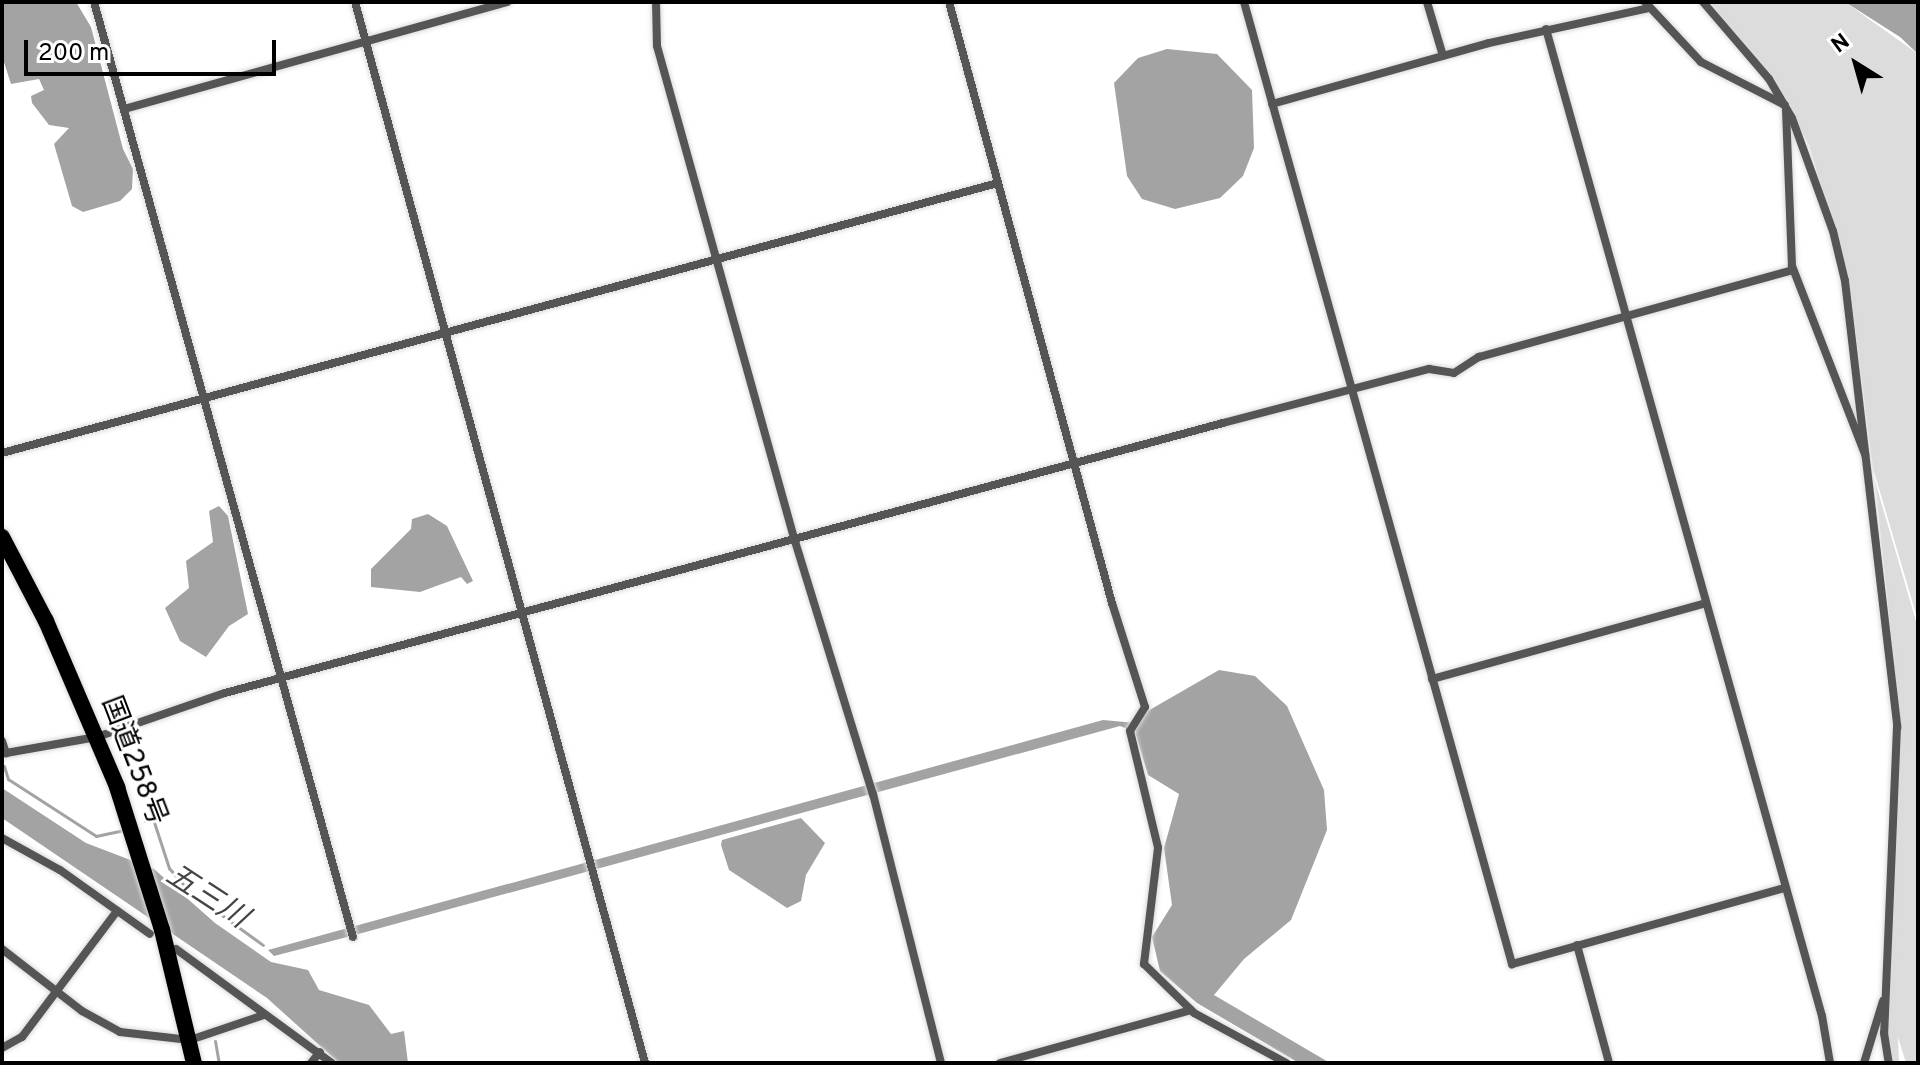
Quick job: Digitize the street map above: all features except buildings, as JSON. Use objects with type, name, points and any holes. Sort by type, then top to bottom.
[{"type":"highway","name":"国道258号","points":[[2,537],[97,737],[138,848],[156,932],[190,1040],[194,1063]]},
{"type":"street","points":[[94,2],[352,933]]},
{"type":"street","points":[[355,2],[594,864],[645,1063]]},
{"type":"street","points":[[463,2],[464,13]]},
{"type":"street","points":[[124,109],[507,2]]},
{"type":"street","points":[[656,2],[657,46],[794,538],[870,783],[941,1063]]},
{"type":"street","points":[[949,2],[1145,707],[1133,721],[1130,731],[1158,848],[1144,964],[1191,1010],[1286,1063]]},
{"type":"street","points":[[1244,2],[1512,964],[1785,888]]},
{"type":"street","points":[[1427,2],[1443,56]]},
{"type":"street","points":[[1703,2],[1785,106],[1813,169],[1836,244],[1870,466],[1897,727],[1887,988],[1889,1063]]},
{"type":"street","points":[[1272,104],[1443,56],[1647,5],[1701,62],[1785,106]]},
{"type":"street","points":[[1546,29],[1785,888],[1830,1063]]},
{"type":"street","points":[[1785,106],[1793,270],[1870,466]]},
{"type":"street","points":[[2,453],[998,183]]},
{"type":"street","points":[[2,741],[6,753],[97,737],[280,678],[794,538],[1429,369],[1454,373],[1479,357],[1793,270]]},
{"type":"street","points":[[1432,679],[1706,603]]},
{"type":"street","points":[[2,838],[156,932]]},
{"type":"street","points":[[2,1048],[22,1037],[54,990],[117,911]]},
{"type":"street","points":[[1577,945],[1609,1063]]},
{"type":"street","points":[[2,949],[54,990],[120,1032],[190,1040],[264,1015]]},
{"type":"street","points":[[176,949],[332,1063]]},
{"type":"street","points":[[1864,1063],[1887,988]]},
{"type":"street","points":[[1000,1063],[1191,1010]]},
{"type":"street","points":[[311,1063],[320,1052]]},
{"type":"shaded area","points":[[2,2],[76,2],[91,27],[123,149],[133,169],[132,189],[120,201],[83,212],[72,206],[54,144],[69,128],[49,125],[32,103],[31,96],[44,90],[39,79],[11,84],[2,56]]},
{"type":"shaded area","points":[[1709,2],[1845,2],[1918,54],[1918,621],[1873,468],[1849,281],[1809,145],[1772,77]]},
{"type":"shaded area","points":[[1845,2],[1918,2],[1918,54],[1900,37]]},
{"type":"shaded area","points":[[1167,49],[1217,54],[1252,90],[1254,148],[1243,176],[1220,198],[1175,209],[1142,199],[1127,176],[1114,83],[1138,58]]},
{"type":"shaded area","points":[[1875,481],[1918,628],[1918,1063],[1906,1063],[1898,1037],[1899,1063],[1891,1063],[1888,1036],[1901,727]]},
{"type":"shaded area","points":[[219,506],[228,516],[248,614],[229,626],[206,657],[180,641],[165,608],[189,588],[186,561],[213,542],[209,511]]},
{"type":"shaded area","points":[[428,514],[447,526],[473,581],[467,584],[461,577],[420,592],[371,587],[371,569],[411,529],[412,519]]},
{"type":"shaded area","points":[[1219,670],[1255,676],[1287,706],[1324,790],[1327,830],[1291,920],[1244,959],[1214,995],[1330,1063],[1299,1063],[1197,1003],[1160,971],[1152,937],[1172,905],[1164,848],[1179,794],[1148,775],[1135,732],[1120,726],[351,936],[274,956],[268,950],[1103,720],[1136,723],[1146,712]]},
{"type":"shaded area","points":[[2,788],[86,843],[154,869],[215,923],[271,962],[308,970],[319,990],[369,1005],[391,1034],[404,1031],[408,1063],[339,1063],[267,998],[2,818]]},
{"type":"shaded area","points":[[801,818],[825,843],[806,875],[801,901],[787,908],[729,870],[721,845],[722,840]]},
{"type":"waterway","points":[[4,766],[8,779],[96,836],[120,831]]},
{"type":"waterway","name":"五三川","points":[[145,821],[153,819],[169,868],[190,892],[263,945]]},
{"type":"waterway","points":[[215,1041],[219,1063]]}]
